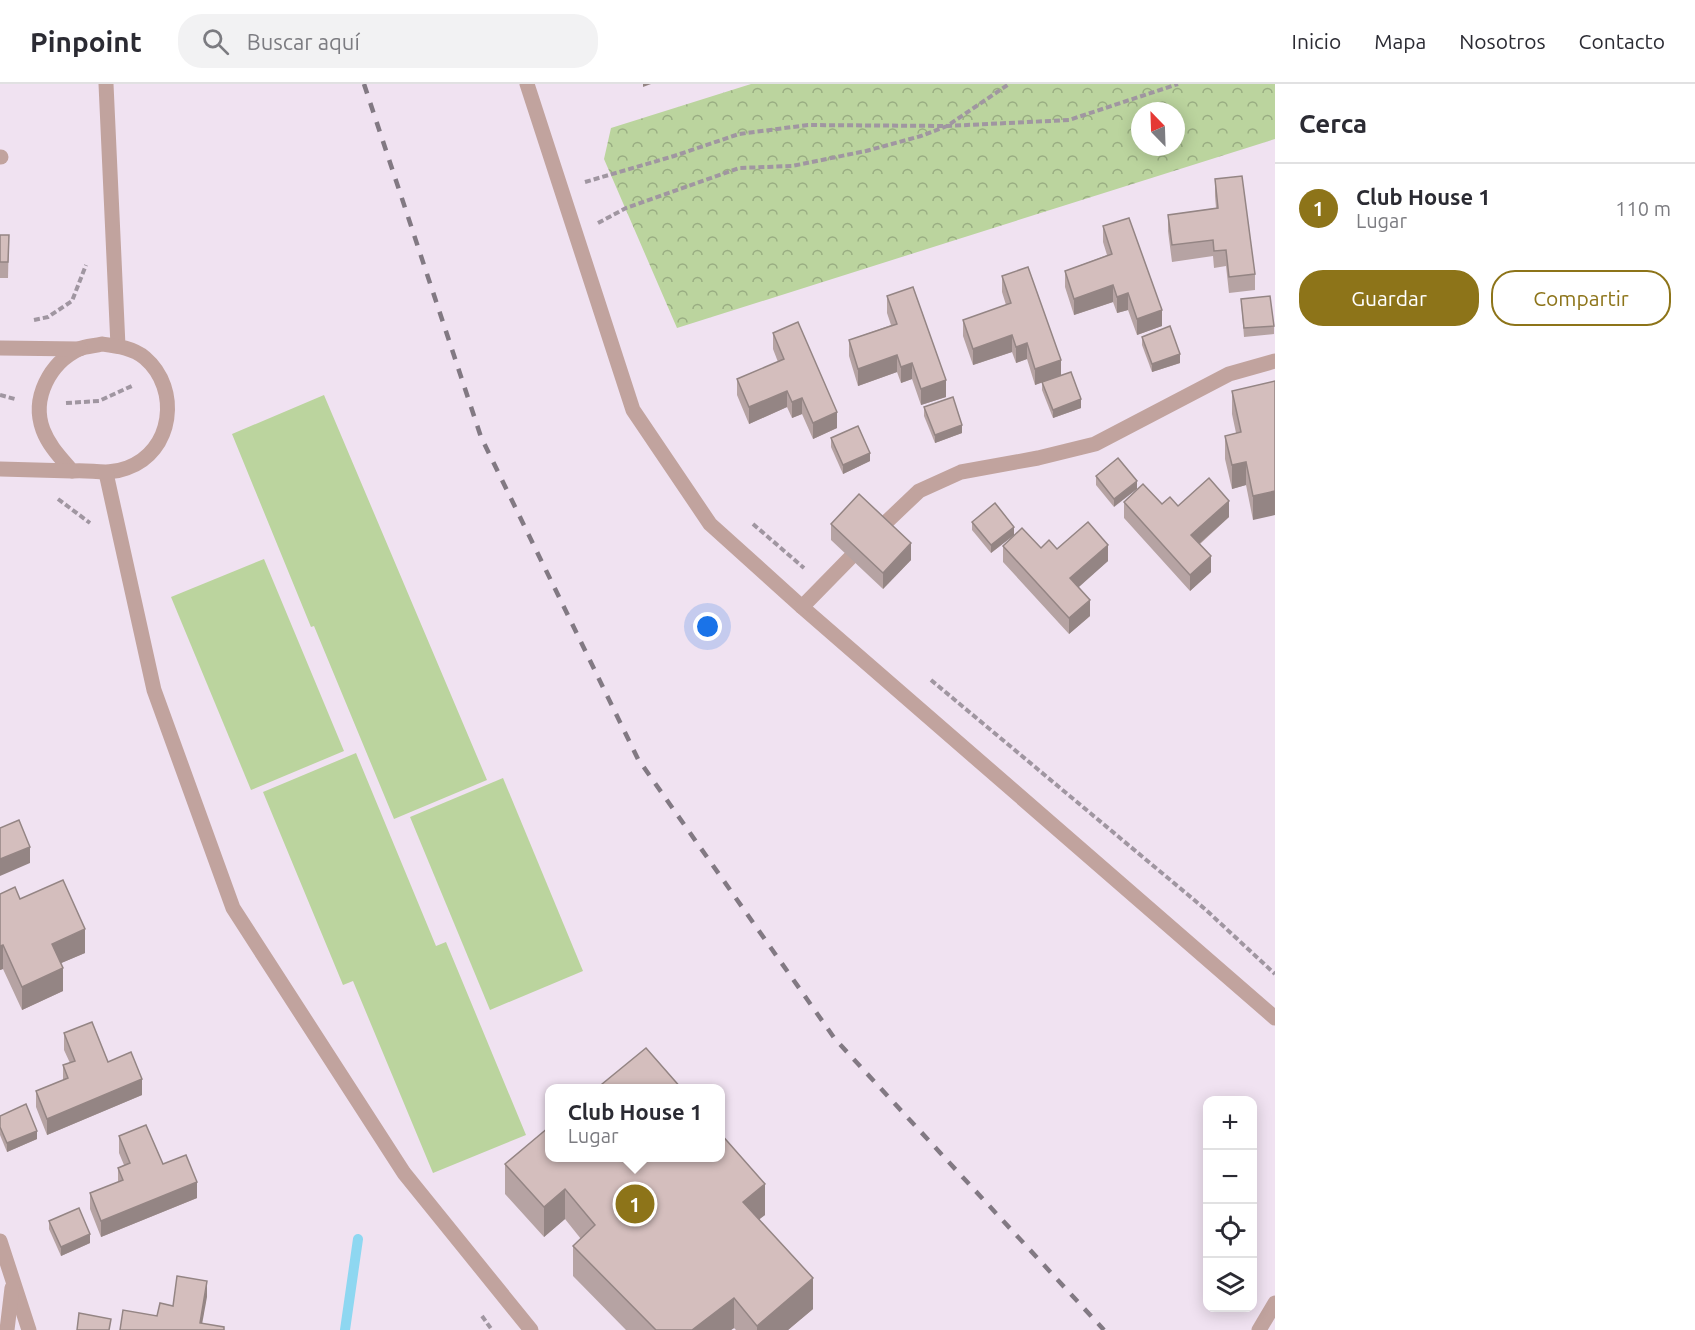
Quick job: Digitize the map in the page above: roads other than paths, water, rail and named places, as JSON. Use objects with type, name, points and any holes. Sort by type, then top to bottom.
[{"type":"street","points":[[106,84],[118,346]]},
{"type":"street","points":[[527,84],[633,410],[710,524],[802,607],[1275,1018]]},
{"type":"street","points":[[0,348],[80,349],[102,344],[118,346],[144,357],[159,374],[167,395],[168,417],[161,439],[147,457],[128,468],[106,473],[83,470],[0,469]]},
{"type":"street","points":[[72,471],[54,450],[42,429],[39,405],[45,381],[59,362],[80,349]]},
{"type":"street","points":[[879,529],[919,490],[961,472],[1038,458],[1095,444],[1229,374],[1275,361]]},
{"type":"street","points":[[106,473],[154,690],[233,908],[404,1173],[531,1330]]},
{"type":"street","points":[[802,607],[850,558]]},
{"type":"street","points":[[0,1241],[29,1330]]},
{"type":"street","points":[[7,1330],[13,1282]]},
{"type":"street","points":[[1259,1330],[1275,1303]]},
{"type":"waterway","points":[[345,1330],[358,1239]]},
{"type":"railway","points":[[364,84],[481,437],[638,759],[835,1039],[1104,1330]]},
{"type":"place","name":"Club House 1","points":[[635,1204]]}]
